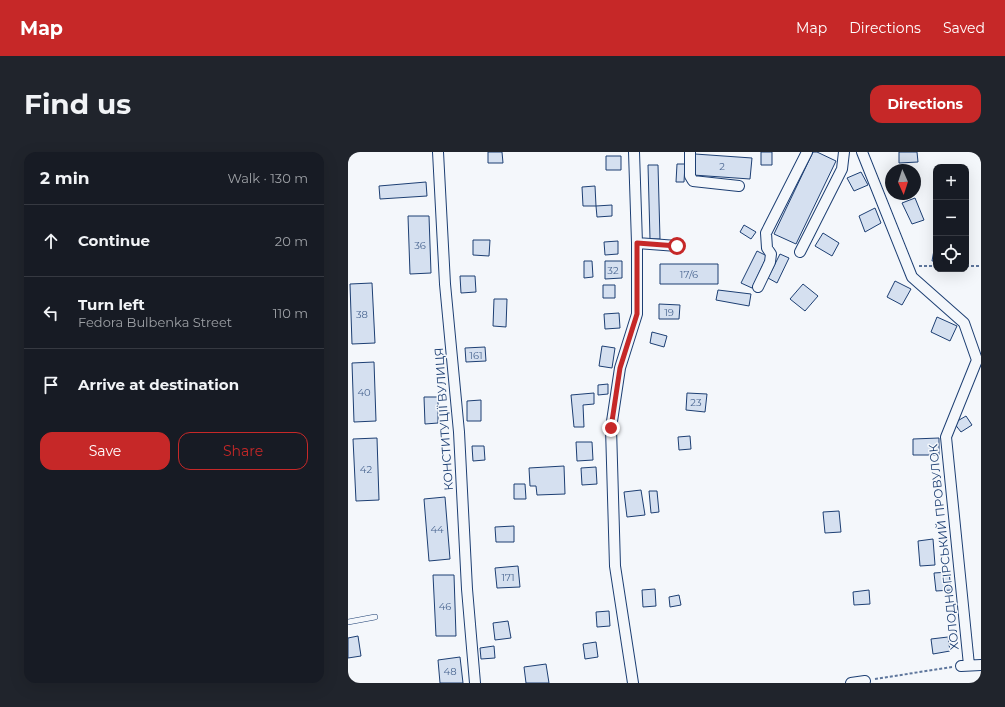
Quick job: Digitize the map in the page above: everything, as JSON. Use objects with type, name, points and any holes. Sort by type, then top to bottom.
[{"type":"street","name":"КОНСТИТУЦІЇ ВУЛИЦЯ","points":[[438,152],[445,284],[460,432],[467,589],[475,683]]},
{"type":"street","points":[[633,683],[615,566],[611,428],[620,368],[637,314],[637,243],[634,152]]},
{"type":"street","points":[[690,152],[690,176],[693,181],[739,186]]},
{"type":"street","points":[[758,287],[770,262],[771,254],[767,248],[766,233],[807,152]]},
{"type":"street","points":[[800,252],[842,169],[844,152]]},
{"type":"street","points":[[862,152],[908,266]]},
{"type":"street","points":[[637,243],[677,246]]},
{"type":"street","name":"ХОЛОДНОГІРСЬКИЙ ПРОВУЛОК","points":[[908,266],[912,277],[964,323],[978,360],[946,437],[965,665]]},
{"type":"street","points":[[965,665],[981,665]]},
{"type":"street","points":[[851,683],[865,681]]},
{"type":"lane","points":[[348,622],[375,617]]},
{"type":"path","points":[[908,266],[933,266]]},
{"type":"path","points":[[969,266],[981,266]]},
{"type":"path","points":[[865,681],[965,665]]},
{"type":"building","points":[[488,152],[502,152],[503,163],[488,163]]},
{"type":"building","points":[[761,152],[772,152],[772,165],[761,165]]},
{"type":"building","points":[[813,152],[817,152],[836,161],[796,244],[774,234]]},
{"type":"building","points":[[899,152],[917,152],[918,162],[899,163]]},
{"type":"building","points":[[695,154],[752,158],[750,179],[693,175]]},
{"type":"building","points":[[606,156],[621,156],[621,170],[606,170]]},
{"type":"building","points":[[677,164],[685,164],[684,182],[676,182]]},
{"type":"building","points":[[648,165],[658,165],[660,239],[650,239]]},
{"type":"building","points":[[861,172],[868,185],[854,191],[847,178]]},
{"type":"building","points":[[426,182],[427,196],[380,199],[379,186]]},
{"type":"building","points":[[595,186],[596,206],[583,206],[582,187]]},
{"type":"building","points":[[910,200],[916,200],[924,220],[912,224],[902,203]]},
{"type":"building","points":[[612,205],[612,216],[597,217],[596,206]]},
{"type":"building","points":[[875,208],[881,223],[865,232],[859,216]]},
{"type":"building","points":[[408,216],[429,216],[431,273],[410,274]]},
{"type":"building","points":[[744,225],[756,232],[751,239],[740,232]]},
{"type":"building","points":[[823,233],[839,243],[832,256],[815,246]]},
{"type":"building","points":[[473,240],[490,240],[489,256],[473,255]]},
{"type":"building","points":[[618,241],[618,254],[605,255],[604,242]]},
{"type":"building","points":[[757,251],[767,256],[752,288],[741,283]]},
{"type":"building","points":[[780,254],[789,258],[777,283],[768,278]]},
{"type":"building","points":[[584,261],[592,261],[593,277],[584,278]]},
{"type":"building","points":[[605,261],[622,261],[622,278],[605,279]]},
{"type":"building","points":[[660,264],[718,264],[718,284],[660,284]]},
{"type":"building","points":[[460,276],[475,276],[476,292],[461,293]]},
{"type":"building","points":[[895,281],[911,289],[902,305],[887,297]]},
{"type":"building","points":[[372,283],[375,343],[352,344],[350,284]]},
{"type":"building","points":[[803,284],[818,296],[805,311],[790,299]]},
{"type":"building","points":[[603,285],[615,285],[615,298],[603,298]]},
{"type":"building","points":[[718,290],[751,294],[749,306],[716,300]]},
{"type":"building","points":[[494,299],[507,299],[506,327],[493,326]]},
{"type":"building","points":[[659,304],[680,305],[679,319],[659,319]]},
{"type":"building","points":[[619,313],[620,328],[605,329],[604,314]]},
{"type":"building","points":[[937,317],[957,326],[950,341],[931,332]]},
{"type":"building","points":[[652,332],[667,336],[664,347],[650,343]]},
{"type":"building","points":[[602,346],[615,348],[612,368],[599,366]]},
{"type":"building","points":[[485,347],[486,361],[466,362],[465,348]]},
{"type":"building","points":[[374,362],[376,421],[354,422],[352,363]]},
{"type":"building","points":[[608,384],[608,394],[598,395],[598,385]]},
{"type":"building","points":[[594,393],[594,404],[583,405],[584,427],[574,427],[571,395]]},
{"type":"building","points":[[687,393],[707,394],[705,412],[686,410]]},
{"type":"building","points":[[424,397],[438,397],[438,423],[425,424]]},
{"type":"building","points":[[481,400],[481,421],[467,421],[467,401]]},
{"type":"building","points":[[966,416],[972,425],[961,432],[954,423]]},
{"type":"building","points":[[690,436],[691,449],[679,450],[678,437]]},
{"type":"building","points":[[377,438],[379,500],[356,501],[353,439]]},
{"type":"building","points":[[939,438],[939,455],[913,455],[913,439]]},
{"type":"building","points":[[576,442],[592,442],[593,460],[577,461]]},
{"type":"building","points":[[472,446],[484,446],[485,460],[473,461]]},
{"type":"building","points":[[564,466],[565,494],[537,495],[536,486],[530,486],[529,468]]},
{"type":"building","points":[[596,467],[597,484],[582,485],[581,468]]},
{"type":"building","points":[[514,484],[525,484],[526,499],[514,499]]},
{"type":"building","points":[[641,490],[645,515],[627,517],[624,492]]},
{"type":"building","points":[[649,491],[657,491],[659,512],[651,513]]},
{"type":"building","points":[[445,497],[450,559],[429,561],[424,499]]},
{"type":"building","points":[[839,511],[841,532],[825,533],[823,512]]},
{"type":"building","points":[[514,526],[514,542],[496,542],[495,527]]},
{"type":"building","points":[[933,539],[935,565],[920,566],[918,541]]},
{"type":"building","points":[[518,566],[520,587],[497,588],[495,568]]},
{"type":"building","points":[[949,572],[951,590],[936,591],[934,573]]},
{"type":"building","points":[[433,575],[454,575],[456,636],[436,636]]},
{"type":"building","points":[[655,589],[656,606],[643,607],[642,590]]},
{"type":"building","points":[[869,590],[870,604],[854,605],[853,592]]},
{"type":"building","points":[[679,595],[681,605],[670,607],[669,597]]},
{"type":"building","points":[[609,611],[610,626],[597,627],[596,612]]},
{"type":"building","points":[[508,621],[511,638],[495,640],[493,623]]},
{"type":"building","points":[[358,636],[361,656],[348,658],[348,638]]},
{"type":"building","points":[[948,637],[950,651],[933,654],[931,639]]},
{"type":"building","points":[[596,642],[598,657],[585,659],[583,644]]},
{"type":"building","points":[[494,646],[495,658],[481,659],[480,648]]},
{"type":"building","points":[[460,657],[463,683],[440,683],[438,660]]},
{"type":"building","points":[[546,664],[549,683],[526,683],[524,667]]},
{"type":"route","points":[[611,428],[620,368],[637,314],[637,243],[677,246]]}]
